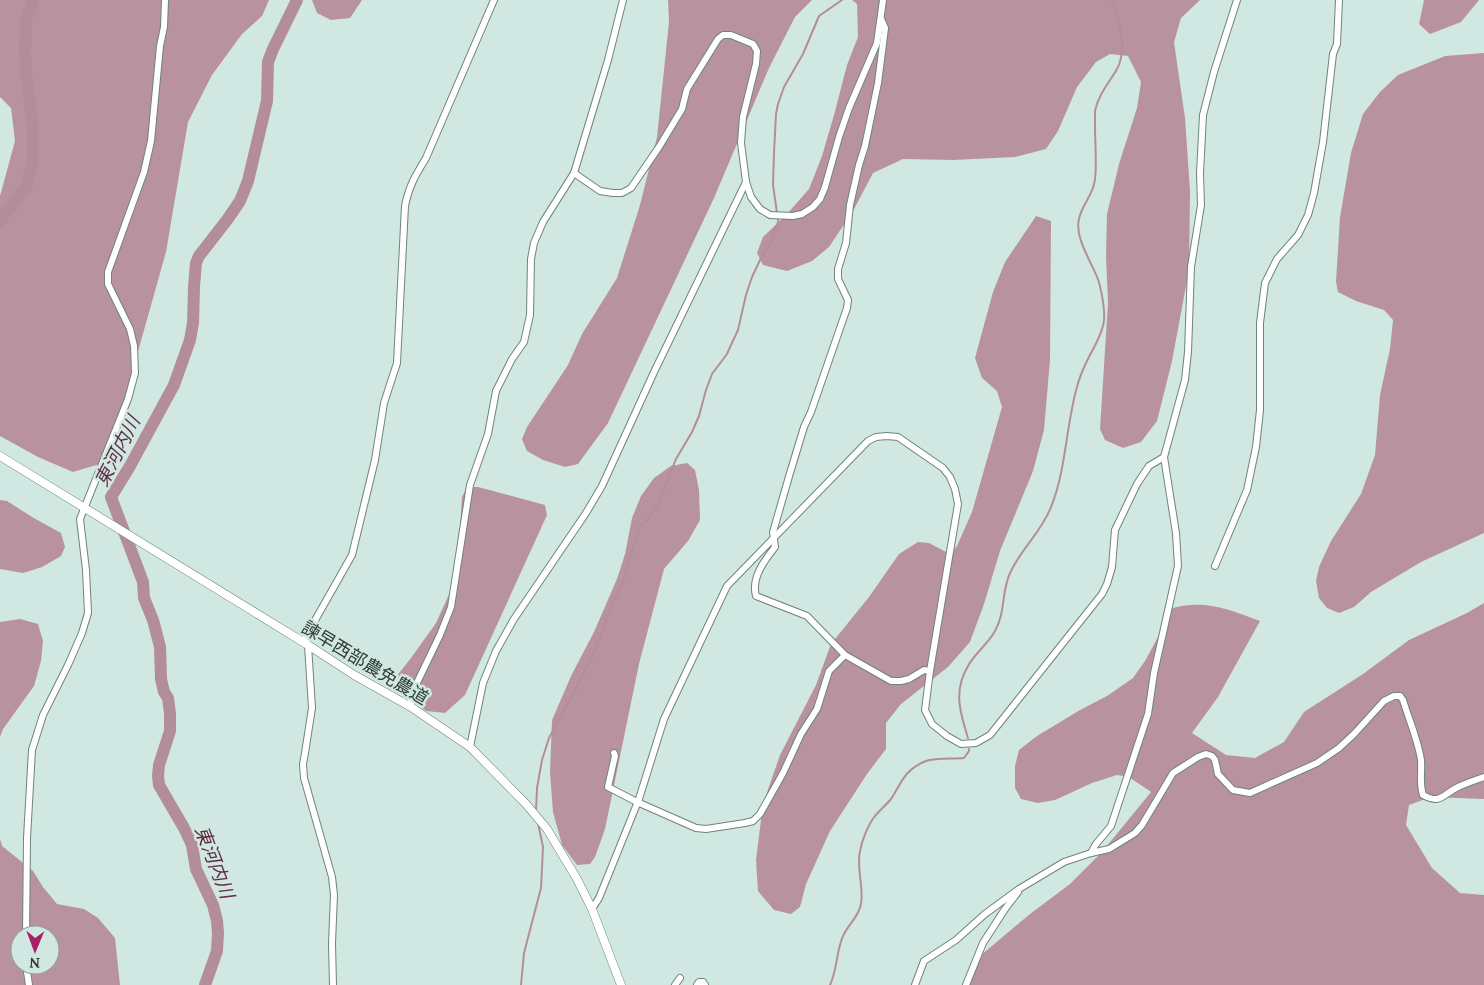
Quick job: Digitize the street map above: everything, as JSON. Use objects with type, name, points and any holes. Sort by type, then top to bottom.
[{"type":"street","points":[[26,925],[26,838],[32,750],[43,715],[75,649],[88,613],[86,570],[80,519],[128,399],[135,373],[134,346],[130,329],[108,284],[108,272],[144,172],[149,149],[164,26],[165,0]]},
{"type":"street","points":[[333,985],[334,895],[332,878],[304,778],[303,764],[312,708],[308,645],[304,638],[352,555],[375,460],[384,403],[397,363],[405,206],[408,191],[426,158],[494,0]]},
{"type":"street","points":[[411,707],[411,697],[440,634],[450,607],[470,485],[488,434],[496,391],[512,359],[524,342],[530,315],[530,259],[534,243],[543,222],[574,173],[608,60],[623,0]]},
{"type":"street","points":[[574,173],[600,190],[622,193],[631,188],[682,109],[687,89],[718,40],[723,35],[732,35],[753,44],[757,51],[756,64],[743,117],[741,143],[746,182],[751,197],[760,208],[770,215],[794,216],[802,214],[820,200],[825,187],[846,115],[877,43],[883,0]]},
{"type":"street","points":[[1091,853],[1111,826],[1148,714],[1154,673],[1178,566],[1176,533],[1164,456],[1185,380],[1188,352],[1191,267],[1201,205],[1200,174],[1203,115],[1214,72],[1237,0]]},
{"type":"street","points":[[1215,566],[1247,490],[1256,447],[1260,410],[1260,322],[1265,283],[1277,259],[1298,235],[1308,215],[1314,193],[1323,142],[1333,54],[1336,44],[1338,0]]},
{"type":"street","points":[[881,19],[885,28],[878,84],[850,204],[846,243],[838,269],[838,279],[848,300],[847,308],[804,427],[790,473],[773,532],[775,547],[763,563],[753,588],[756,596],[807,616],[845,655],[891,681],[901,682],[924,670],[930,671]]},
{"type":"street","points":[[470,747],[483,683],[496,651],[514,619],[586,513],[602,486],[655,370],[746,182]]},
{"type":"street","points":[[592,909],[599,898],[637,802],[664,719],[727,586],[868,441],[876,437],[898,437],[943,468],[956,489],[958,504],[925,710],[932,724],[961,744],[976,743],[990,735],[1102,594],[1112,567],[1115,530],[1145,472],[1149,466],[1164,456]]},
{"type":"street","name":"諫早西部農免農道","points":[[0,456],[354,675],[411,707],[470,747],[526,804],[547,829],[577,879],[592,909],[621,985]]},
{"type":"street","points":[[614,753],[615,756],[608,787],[637,802],[696,828],[706,829],[753,821],[760,814],[783,773],[801,734],[817,709],[829,671],[845,655]]},
{"type":"street","points":[[915,985],[924,961],[956,940],[984,914],[1020,889],[1064,862],[1110,849],[1136,833],[1173,773],[1206,754],[1212,756],[1215,760],[1218,774],[1233,790],[1250,793],[1317,763],[1339,748],[1384,701],[1394,696],[1400,696],[1403,700],[1421,761],[1421,788],[1423,795],[1432,800],[1441,799],[1457,787],[1484,777]]},
{"type":"street","points":[[966,985],[983,943],[1020,889]]},
{"type":"street","points":[[675,985],[680,978]]},
{"type":"street","points":[[697,985],[699,982],[703,982],[706,985]]},
{"type":"shaded area","points":[[0,0],[269,0],[262,16],[242,34],[212,75],[188,122],[166,252],[119,419],[100,464],[73,472],[38,457],[0,436],[0,196],[15,141],[11,108],[0,97]]},
{"type":"shaded area","points":[[312,0],[362,0],[350,18],[331,20],[317,13]]},
{"type":"shaded area","points":[[668,0],[812,0],[795,17],[769,68],[714,198],[608,423],[578,464],[565,467],[543,460],[527,451],[522,439],[527,427],[568,365],[582,334],[617,278],[640,205],[657,137],[669,22]]},
{"type":"shaded area","points":[[852,0],[1200,0],[1181,18],[1174,42],[1185,118],[1190,191],[1189,270],[1172,361],[1157,421],[1141,442],[1123,448],[1105,440],[1100,429],[1108,303],[1107,214],[1119,164],[1137,108],[1141,82],[1128,56],[1110,54],[1096,62],[1077,87],[1058,131],[1046,149],[1015,157],[953,160],[903,159],[873,173],[853,211],[829,247],[812,261],[787,271],[763,265],[757,253],[763,237],[809,189],[822,156],[847,65],[858,37],[857,4]]},
{"type":"shaded area","points":[[1424,0],[1479,0],[1461,22],[1430,34],[1419,24]]},
{"type":"shaded area","points":[[1484,53],[1484,533],[1421,562],[1371,592],[1354,607],[1339,613],[1327,608],[1319,598],[1316,581],[1319,567],[1331,541],[1361,494],[1375,455],[1380,395],[1390,349],[1393,320],[1384,310],[1356,301],[1338,292],[1336,282],[1340,217],[1351,153],[1363,114],[1380,92],[1398,75],[1445,56]]},
{"type":"shaded area","points":[[1036,216],[1051,221],[1050,360],[1044,430],[1033,471],[1000,551],[970,642],[948,667],[901,704],[886,723],[886,749],[867,774],[830,831],[806,884],[800,907],[791,914],[774,910],[758,891],[756,860],[763,804],[780,755],[816,685],[831,644],[869,597],[899,554],[918,542],[929,543],[950,554],[957,546],[972,512],[1002,407],[997,391],[982,378],[975,358],[993,292],[1005,262]]},
{"type":"shaded area","points":[[687,463],[695,470],[699,490],[700,520],[688,541],[664,569],[639,664],[605,829],[595,857],[590,864],[577,865],[562,845],[553,812],[550,773],[552,720],[617,579],[625,554],[632,518],[641,496],[654,478],[671,466]]},
{"type":"shaded area","points":[[467,487],[478,487],[545,505],[547,515],[465,695],[445,713],[426,711],[394,687],[395,678],[436,623],[451,590],[458,559],[462,497]]},
{"type":"shaded area","points":[[0,500],[7,501],[61,533],[65,547],[61,556],[42,567],[23,573],[0,569]]},
{"type":"shaded area","points":[[1484,603],[1484,799],[1431,797],[1409,805],[1406,825],[1432,868],[1460,893],[1484,895],[1484,985],[968,985],[980,956],[1030,914],[1070,884],[1102,852],[1151,792],[1129,777],[1117,775],[1092,783],[1055,800],[1038,803],[1021,799],[1015,788],[1015,766],[1019,750],[1037,736],[1107,696],[1133,678],[1145,661],[1164,621],[1173,608],[1207,605],[1260,621],[1218,697],[1192,733],[1226,755],[1255,758],[1284,742],[1304,712],[1363,674],[1409,640]]},
{"type":"shaded area","points":[[20,619],[38,624],[43,641],[41,661],[34,686],[3,729],[0,737],[0,622]]},
{"type":"shaded area","points":[[0,839],[2,846],[33,871],[57,904],[84,909],[98,918],[115,938],[120,985],[0,985]]},
{"type":"waterway","points":[[0,221],[25,188],[33,162],[33,126],[25,53],[26,18],[34,0]]},
{"type":"waterway","name":"東河内川","points":[[205,985],[217,951],[217,921],[213,905],[196,869],[192,845],[159,785],[159,765],[170,731],[168,698],[164,692],[161,679],[160,647],[153,620],[144,598],[143,582],[111,497],[174,385],[190,340],[193,323],[196,263],[199,256],[240,201],[248,181],[267,101],[268,62],[297,0]]},
{"type":"waterway","points":[[777,213],[773,185],[778,104],[784,87],[803,54],[819,16],[842,0]]},
{"type":"waterway","points":[[968,738],[959,702],[963,675],[971,661],[995,631],[1001,616],[1006,586],[1011,571],[1051,507],[1060,478],[1070,417],[1078,384],[1104,321],[1104,307],[1099,282],[1082,243],[1078,226],[1095,179],[1096,105],[1117,69],[1122,52],[1121,35],[1112,0]]},
{"type":"waterway","points":[[536,811],[537,788],[542,760],[549,738],[591,660],[613,602],[623,582],[639,527],[648,519],[657,506],[676,459],[699,416],[712,374],[727,354],[738,330],[752,277],[771,242],[778,218]]},
{"type":"waterway","points":[[830,985],[841,940],[861,904],[862,891],[859,857],[862,842],[870,824],[891,799],[904,777],[913,768],[930,760],[964,758],[969,749]]},
{"type":"waterway","points":[[521,985],[524,953],[541,888],[543,847],[538,823]]}]
